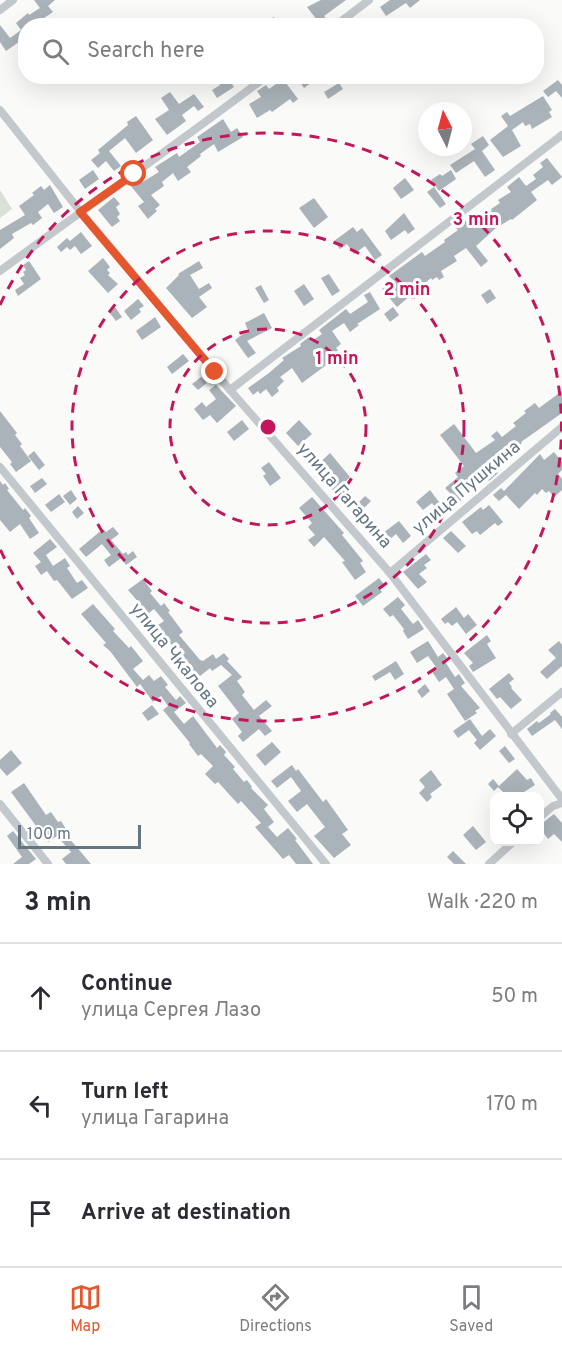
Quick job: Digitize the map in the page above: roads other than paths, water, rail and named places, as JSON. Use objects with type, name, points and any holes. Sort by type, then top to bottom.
[{"type":"street","points":[[0,10],[13,0]]},
{"type":"street","points":[[345,18],[369,0]]},
{"type":"street","points":[[0,271],[169,150],[256,84]]},
{"type":"street","name":"улица Гагарина","points":[[0,110],[80,212],[230,390],[390,573],[562,801]]},
{"type":"street","points":[[230,390],[562,135]]},
{"type":"street","name":"улица Пушкина","points":[[390,573],[562,427]]},
{"type":"street","name":"улица Чкалова","points":[[0,467],[326,864]]},
{"type":"street","points":[[511,734],[562,692]]},
{"type":"street","points":[[544,814],[562,801]]},
{"type":"street","points":[[0,804],[48,864]]},
{"type":"street","points":[[489,864],[509,846]]}]
